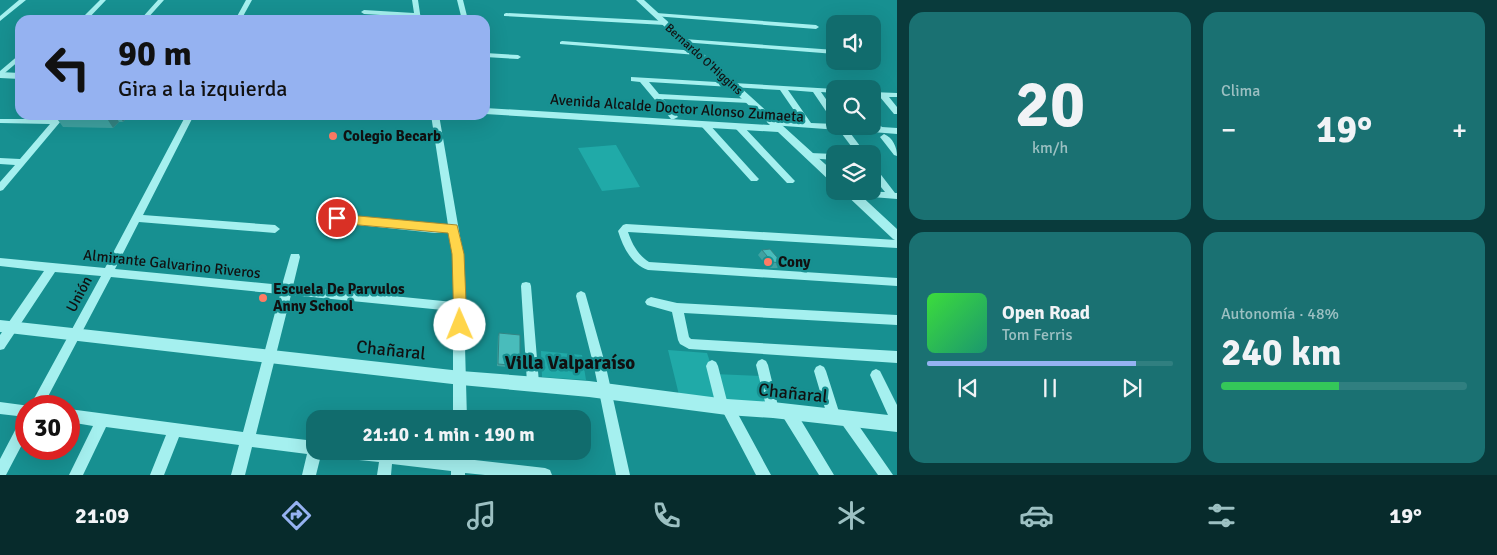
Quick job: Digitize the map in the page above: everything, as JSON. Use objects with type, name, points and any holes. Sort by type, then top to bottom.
[{"type":"street","points":[[0,18],[23,0]]},
{"type":"street","points":[[88,15],[103,0]]},
{"type":"street","points":[[148,15],[161,0]]},
{"type":"street","points":[[241,15],[249,0]]},
{"type":"street","points":[[415,0],[418,15]]},
{"type":"street","points":[[460,0],[464,15]]},
{"type":"street","name":"Bernardo O'Higgins","points":[[640,0],[826,171]]},
{"type":"street","points":[[500,8],[563,12],[571,17]]},
{"type":"street","points":[[364,12],[396,15]]},
{"type":"street","points":[[506,15],[665,23]]},
{"type":"street","points":[[656,15],[816,27]]},
{"type":"street","points":[[684,41],[826,51]]},
{"type":"street","points":[[562,43],[697,53]]},
{"type":"street","points":[[490,54],[518,56]]},
{"type":"street","points":[[0,75],[15,61]]},
{"type":"street","points":[[0,75],[15,76]]},
{"type":"street","points":[[674,117],[638,79],[826,91]]},
{"type":"street","points":[[0,82],[15,83]]},
{"type":"street","points":[[782,88],[809,126]]},
{"type":"street","points":[[815,90],[826,105]]},
{"type":"street","points":[[883,95],[897,95]]},
{"type":"street","points":[[883,95],[896,109]]},
{"type":"street","points":[[656,96],[750,101]]},
{"type":"street","name":"Avenida Alcalde Doctor Alonso Zumaeta","points":[[490,106],[674,117],[826,129]]},
{"type":"street","name":"Avenida Alcalde Doctor Alonso Zumaeta","points":[[490,111],[739,128],[777,126],[826,128]]},
{"type":"street","points":[[0,122],[39,120]]},
{"type":"street","points":[[0,188],[58,120]]},
{"type":"street","name":"Unión","points":[[42,395],[187,120]]},
{"type":"street","points":[[436,120],[458,254],[460,410]]},
{"type":"street","points":[[705,125],[754,179]]},
{"type":"street","points":[[739,128],[790,181]]},
{"type":"street","name":"Avenida Alcalde Doctor Alonso Zumaeta","points":[[882,134],[897,131]]},
{"type":"street","points":[[882,134],[897,153]]},
{"type":"street","name":"Avenida Alcalde Doctor Alonso Zumaeta","points":[[882,134],[897,137]]},
{"type":"street","points":[[810,156],[826,157]]},
{"type":"street","points":[[0,161],[23,162]]},
{"type":"street","points":[[881,180],[894,196]]},
{"type":"street","points":[[881,195],[894,196]]},
{"type":"street","points":[[859,200],[892,227],[897,236]]},
{"type":"street","points":[[136,218],[275,229]]},
{"type":"street","points":[[329,218],[434,229],[453,228]]},
{"type":"street","points":[[897,244],[626,228],[623,234],[643,265],[897,282]]},
{"type":"street","points":[[238,475],[295,257]]},
{"type":"street","name":"Almirante Galvarino Riveros","points":[[0,262],[460,308]]},
{"type":"street","points":[[0,346],[6,326],[52,267]]},
{"type":"street","points":[[526,286],[533,383]]},
{"type":"street","points":[[581,296],[623,475]]},
{"type":"street","points":[[651,302],[677,308],[897,320]]},
{"type":"street","points":[[677,308],[684,340],[689,344],[897,358]]},
{"type":"street","name":"Chañaral","points":[[6,326],[461,378],[533,383],[724,407],[897,424]]},
{"type":"street","points":[[762,365],[780,411],[827,475]]},
{"type":"street","points":[[712,366],[724,407],[764,475]]},
{"type":"street","points":[[820,371],[840,417],[886,475]]},
{"type":"street","points":[[876,375],[897,419]]},
{"type":"street","points":[[0,408],[15,410]]},
{"type":"street","points":[[80,417],[306,448]]},
{"type":"street","points":[[76,475],[103,420]]},
{"type":"street","points":[[157,475],[175,429]]},
{"type":"street","points":[[0,473],[15,445]]},
{"type":"street","points":[[309,475],[312,460]]},
{"type":"street","points":[[384,475],[386,460]]},
{"type":"street","points":[[410,460],[545,475]]},
{"type":"green space","points":[[616,145],[640,187],[602,191],[578,148]]},
{"type":"green space","points":[[668,350],[707,353],[714,374],[761,376],[768,405],[679,395]]},
{"type":"green space","points":[[541,351],[582,355],[586,380],[542,377]]},
{"type":"building","points":[[770,249],[782,263],[772,262],[762,250]]},
{"type":"building","points":[[499,333],[520,335],[520,366],[498,364]]},
{"type":"place","name":"Colegio Becarb","points":[[333,136]]},
{"type":"place","name":"Cony","points":[[768,262]]},
{"type":"place","name":"Escuela De Parvulos Anny School","points":[[263,298]]},
{"type":"district","name":"Villa Valparaíso","points":[[570,362]]},
{"type":"route","points":[[337,218],[434,229],[453,228],[458,254],[460,325]]}]
